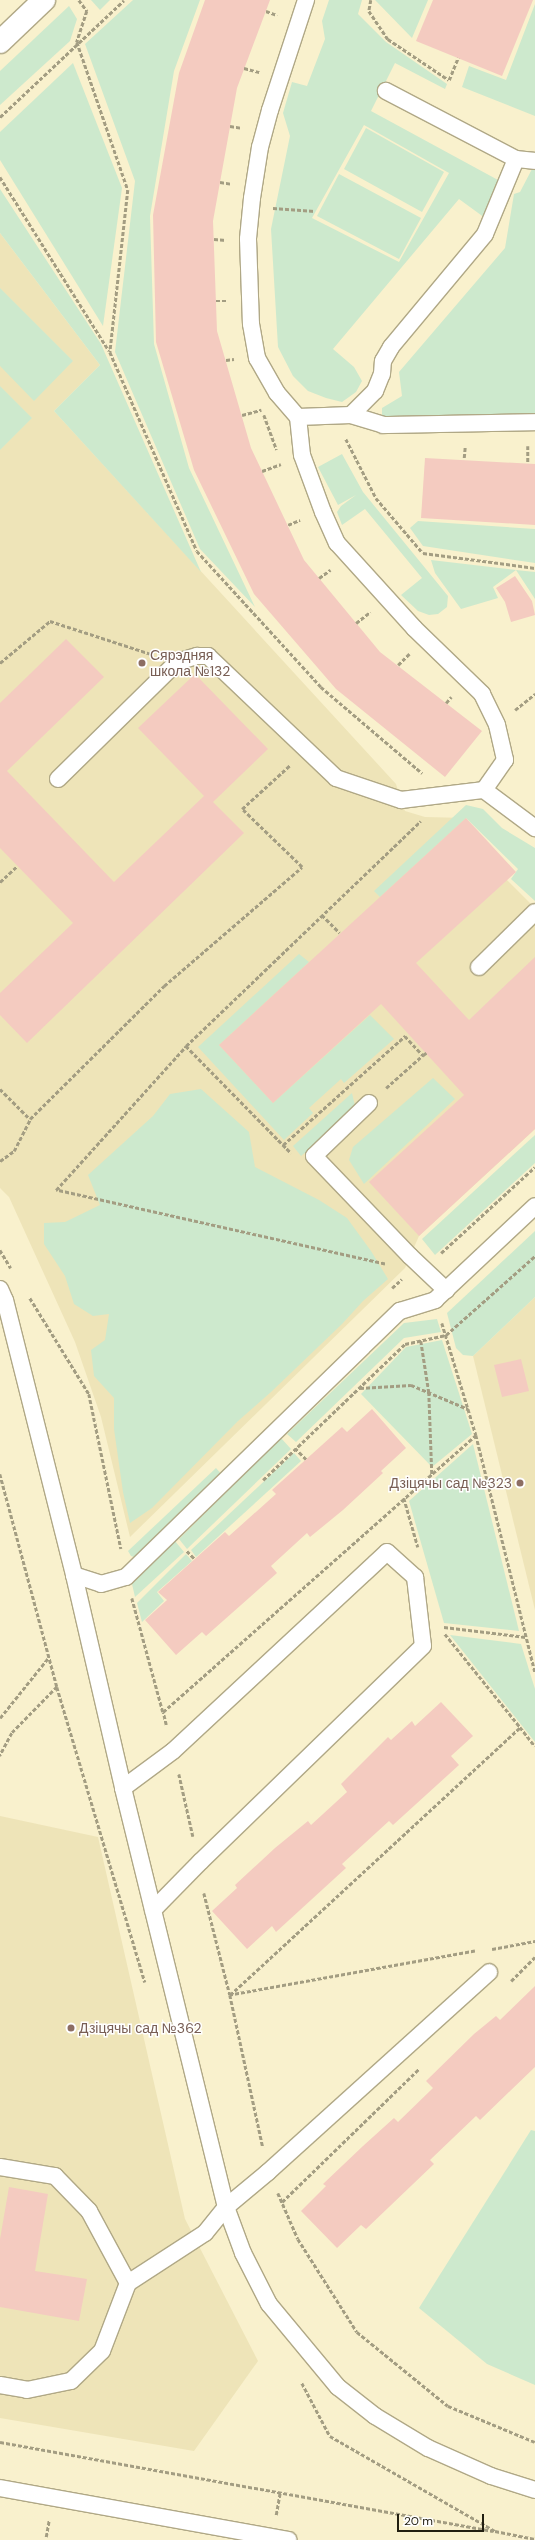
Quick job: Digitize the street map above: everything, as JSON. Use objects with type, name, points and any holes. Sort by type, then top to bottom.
[{"type":"main road","points":[[0,42],[44,0]]},
{"type":"lane","points":[[306,0],[283,66],[260,147],[252,198],[248,239],[251,324],[257,358],[277,393],[298,417],[302,455],[323,512],[338,543],[414,628],[482,694],[498,725],[505,760],[484,790]]},
{"type":"lane","points":[[386,91],[516,159],[535,161]]},
{"type":"lane","points":[[351,415],[375,391],[382,374],[383,361],[391,347],[485,234],[516,159]]},
{"type":"lane","points":[[298,417],[351,415],[383,425],[535,422]]},
{"type":"lane","points":[[58,779],[177,662],[196,656],[208,656],[336,778],[401,800],[484,790],[535,828]]},
{"type":"lane","points":[[479,967],[535,912]]},
{"type":"lane","points":[[369,1103],[314,1156],[424,1269],[441,1295]]},
{"type":"lane","points":[[74,1575],[101,1584],[126,1577],[400,1311],[441,1295],[535,1206]]},
{"type":"lane","points":[[0,1289],[7,1307],[74,1575],[123,1788],[226,2207],[243,2253],[269,2304],[338,2387],[376,2416],[428,2448],[491,2476],[535,2490]]},
{"type":"lane","points":[[123,1788],[173,1751],[387,1552],[415,1577],[423,1646],[200,1862],[153,1910]]},
{"type":"lane","points":[[0,2385],[26,2390],[71,2380],[102,2351],[128,2283],[205,2233],[226,2207],[268,2172],[489,1972]]},
{"type":"lane","points":[[0,2167],[55,2176],[89,2211],[128,2283]]},
{"type":"lane","points":[[0,2488],[288,2540]]},
{"type":"path","points":[[79,0],[87,11],[78,42],[128,190],[110,352]]},
{"type":"path","points":[[0,117],[124,0]]},
{"type":"path","points":[[371,0],[369,11],[388,39],[448,80],[458,58]]},
{"type":"path","points":[[244,68],[267,74]]},
{"type":"path","points":[[0,177],[110,352],[197,551],[321,687],[448,795],[186,1046],[56,1190],[389,1265]]},
{"type":"path","points":[[269,208],[315,211]]},
{"type":"path","points":[[259,402],[285,470]]},
{"type":"path","points":[[242,415],[262,409]]},
{"type":"path","points":[[343,434],[376,498],[423,553],[535,568]]},
{"type":"path","points":[[528,441],[528,464]]},
{"type":"path","points":[[288,525],[302,519]]},
{"type":"path","points":[[0,664],[50,621],[177,662]]},
{"type":"path","points":[[446,703],[455,690]]},
{"type":"path","points":[[0,1161],[14,1151],[30,1118],[164,986],[302,867],[242,809],[307,750]]},
{"type":"path","points":[[0,882],[18,866]]},
{"type":"path","points":[[322,915],[340,933]]},
{"type":"path","points":[[404,1072],[423,1055]]},
{"type":"path","points":[[0,1089],[30,1118]]},
{"type":"path","points":[[424,1269],[535,1167]]},
{"type":"path","points":[[0,1250],[12,1270]]},
{"type":"path","points":[[261,1481],[405,1344],[446,1335],[535,1256]]},
{"type":"path","points":[[441,1295],[446,1335],[469,1409],[535,1672]]},
{"type":"path","points":[[28,1296],[89,1394],[126,1577],[163,1712]]},
{"type":"path","points":[[421,1341],[429,1392],[432,1474]]},
{"type":"path","points":[[359,1388],[411,1385],[469,1409]]},
{"type":"path","points":[[295,1449],[306,1459]]},
{"type":"path","points":[[0,1474],[57,1687],[12,1732],[0,1756]]},
{"type":"path","points":[[404,1498],[419,1551]]},
{"type":"path","points":[[182,1557],[193,1546]]},
{"type":"path","points":[[187,1552],[195,1559]]},
{"type":"path","points":[[133,1603],[139,1598]]},
{"type":"path","points":[[525,1637],[440,1626],[535,1746]]},
{"type":"path","points":[[0,1718],[48,1658]]},
{"type":"path","points":[[230,1995],[520,1727]]},
{"type":"path","points":[[209,1888],[203,1893],[230,1995],[268,2172],[298,2238],[357,2332],[448,2406],[535,2442]]},
{"type":"path","points":[[488,1949],[535,1941]]},
{"type":"path","points":[[230,1995],[480,1951]]},
{"type":"path","points":[[507,1984],[535,1957]]},
{"type":"path","points":[[282,2202],[422,2066]]},
{"type":"path","points":[[0,2442],[495,2531]]},
{"type":"shaded area","points":[[0,233],[100,365],[54,411],[396,784],[405,811],[425,817],[466,818],[507,880],[535,908],[535,1129],[419,1236],[405,1268],[130,1537],[101,1417],[75,1342],[9,1197],[0,1188]]},
{"type":"shaded area","name":"Дзіцячы сад №323","points":[[535,1297],[535,1610],[473,1356]]},
{"type":"shaded area","name":"Дзіцячы сад №362","points":[[0,1816],[98,1837],[185,2219],[258,2361],[194,2451],[0,2418]]},
{"type":"green space","points":[[91,0],[110,0],[100,10]]},
{"type":"green space","points":[[133,0],[200,0],[174,71],[150,216],[154,344],[189,468],[255,607],[200,549],[115,352],[135,181],[85,44]]},
{"type":"green space","points":[[329,0],[362,0],[358,14],[386,42],[447,84],[445,89],[395,63],[371,111],[498,180],[485,218],[459,199],[333,349],[354,367],[362,381],[356,392],[342,402],[308,391],[293,376],[278,347],[271,229],[290,136],[283,113],[292,82],[307,86],[325,39],[322,21]],"holes":[[[364,125],[449,173],[399,262],[312,218]]]},
{"type":"green space","points":[[375,0],[428,0],[412,38]]},
{"type":"green space","points":[[535,4],[535,116],[462,87],[469,66],[506,80]]},
{"type":"green space","points":[[69,6],[77,19],[70,41],[0,105],[0,71]]},
{"type":"green space","points":[[73,63],[122,188],[103,326],[0,160],[0,132]]},
{"type":"green space","points":[[366,128],[444,172],[422,212],[344,169]]},
{"type":"green space","points":[[532,169],[535,170],[535,414],[382,419],[382,408],[402,396],[399,372],[505,248],[514,194],[520,192]]},
{"type":"green space","points":[[339,174],[421,218],[399,259],[317,216]]},
{"type":"green space","points":[[0,189],[101,344],[201,572],[54,411],[100,365],[0,233]]},
{"type":"green space","points":[[0,288],[73,361],[34,401],[0,366]]},
{"type":"green space","points":[[0,386],[32,418],[0,450]]},
{"type":"green space","points":[[342,454],[363,492],[448,596],[447,607],[438,614],[429,615],[418,611],[401,595],[422,578],[365,509],[342,525],[337,512],[341,506],[356,495],[338,505],[318,467]]},
{"type":"green space","points":[[418,521],[535,529],[535,563],[423,546],[410,528]]},
{"type":"green space","points":[[431,560],[516,570],[493,587],[498,598],[461,609],[435,573]]},
{"type":"green space","points":[[516,570],[535,572],[535,599]]},
{"type":"green space","points":[[466,805],[483,809],[502,828],[535,848],[535,901],[511,879],[518,869],[466,818],[380,897],[374,891]]},
{"type":"green space","points":[[299,954],[309,962],[219,1045],[273,1103],[370,1015],[394,1039],[344,1083],[341,1079],[309,1108],[313,1113],[284,1140],[198,1047]]},
{"type":"green space","points":[[433,1078],[455,1099],[364,1184],[349,1160],[353,1147]]},
{"type":"green space","points":[[201,1089],[249,1132],[255,1167],[319,1200],[347,1218],[371,1251],[388,1279],[363,1301],[342,1324],[271,1392],[238,1421],[152,1508],[130,1523],[123,1492],[114,1429],[114,1398],[94,1376],[91,1350],[105,1340],[109,1314],[93,1316],[74,1304],[65,1276],[44,1244],[44,1223],[65,1222],[100,1205],[88,1175],[153,1116],[170,1094]]},
{"type":"green space","points":[[352,1093],[355,1106],[349,1116],[301,1156],[293,1146]]},
{"type":"green space","points":[[535,1135],[535,1163],[435,1255],[422,1239]]},
{"type":"green space","points":[[535,1231],[535,1297],[473,1356],[463,1355],[456,1348],[447,1313]]},
{"type":"green space","points":[[437,1319],[441,1332],[404,1338],[296,1442],[287,1434],[404,1323]]},
{"type":"green space","points":[[442,1340],[472,1434],[432,1467],[361,1394],[406,1347]]},
{"type":"green space","points":[[281,1438],[291,1449],[187,1549],[179,1539]]},
{"type":"green space","points":[[473,1444],[519,1631],[444,1623],[409,1501]]},
{"type":"green space","points":[[294,1453],[301,1461],[196,1557],[191,1550]]},
{"type":"green space","points":[[216,1468],[223,1476],[137,1558],[131,1556],[128,1551]]},
{"type":"green space","points":[[175,1541],[184,1552],[135,1597],[132,1584]]},
{"type":"green space","points":[[186,1554],[192,1561],[157,1592],[164,1601],[142,1622],[137,1603]]},
{"type":"green space","points":[[450,1635],[521,1644],[535,1689],[535,1742]]},
{"type":"green space","points":[[531,2130],[535,2131],[535,2385],[487,2364],[419,2308]]},
{"type":"building","points":[[205,0],[270,0],[237,88],[213,221],[217,331],[251,448],[304,560],[380,652],[482,731],[445,777],[336,689],[254,594],[194,470],[156,342],[153,215],[179,73]]},
{"type":"building","points":[[433,0],[533,0],[502,76],[416,41]]},
{"type":"building","points":[[425,458],[535,464],[535,525],[421,518]]},
{"type":"building","points":[[515,576],[532,601],[535,615],[511,622],[505,602],[496,588]]},
{"type":"building","points":[[66,639],[104,677],[7,771],[114,882],[204,796],[138,728],[195,674],[268,749],[213,802],[244,833],[27,1043],[0,1015],[0,993],[73,923],[0,848],[0,703]]},
{"type":"building","points":[[466,818],[516,872],[416,963],[469,1020],[535,957],[535,1129],[419,1236],[369,1182],[464,1095],[381,1004],[273,1103],[219,1045]]},
{"type":"building","points":[[521,1359],[529,1391],[502,1397],[494,1365]]},
{"type":"building","points":[[372,1409],[406,1448],[381,1471],[383,1473],[343,1510],[310,1537],[307,1533],[271,1566],[277,1573],[206,1636],[202,1632],[176,1655],[145,1620],[167,1600],[158,1592],[225,1532],[229,1536],[276,1494],[272,1490],[342,1427],[347,1432]]},
{"type":"building","points":[[441,1702],[473,1736],[451,1756],[459,1765],[393,1825],[389,1821],[342,1864],[346,1868],[276,1932],[272,1926],[247,1949],[212,1911],[237,1888],[235,1885],[275,1848],[308,1821],[311,1825],[347,1792],[341,1784],[388,1737],[391,1740],[412,1721],[415,1726]]},
{"type":"building","points":[[535,1986],[535,2067],[480,2120],[476,2116],[430,2160],[434,2164],[366,2229],[361,2225],[337,2248],[301,2211],[326,2186],[323,2184],[363,2146],[394,2118],[398,2122],[433,2088],[426,2081],[474,2034],[496,2016],[500,2020]]},
{"type":"building","points":[[9,2187],[48,2194],[35,2271],[87,2279],[79,2321],[0,2307],[0,2239]]},
{"type":"place","name":"Сярэдняя школа №132","points":[[142,663]]},
{"type":"place","name":"Дзіцячы сад №323","points":[[520,1483]]},
{"type":"place","name":"Дзіцячы сад №362","points":[[71,2028]]}]
